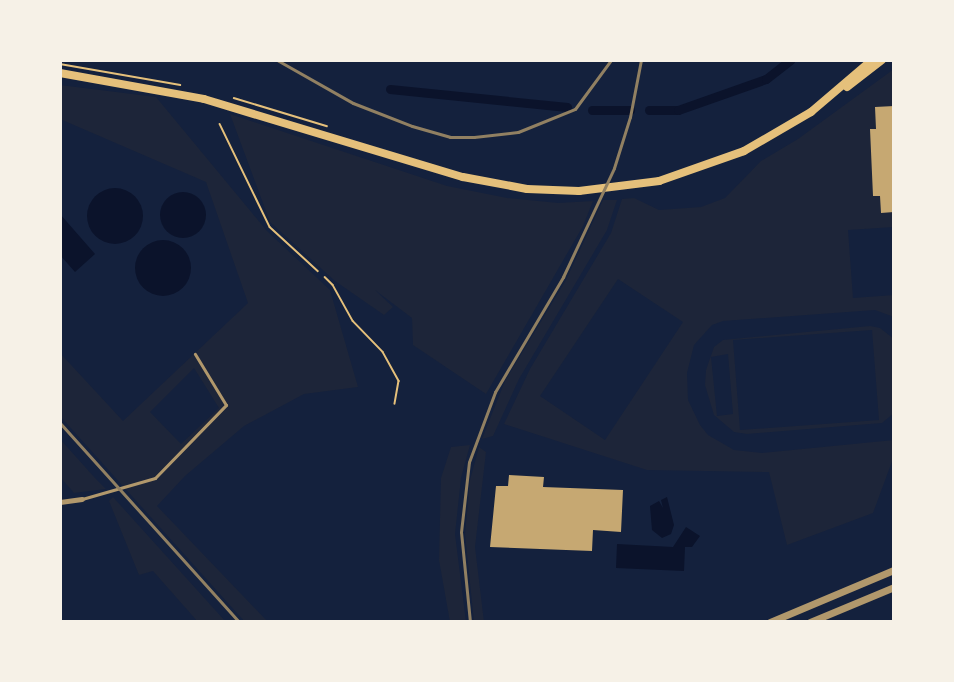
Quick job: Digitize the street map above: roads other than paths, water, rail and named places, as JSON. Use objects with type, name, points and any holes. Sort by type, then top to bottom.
[{"type":"main road","points":[[837,92],[872,60]]},
{"type":"main road","points":[[60,73],[204,99],[463,177],[526,189],[565,191],[645,184],[709,166],[782,130],[882,60]]},
{"type":"street","points":[[60,502],[82,499]]},
{"type":"street","points":[[770,622],[894,570]]},
{"type":"street","points":[[810,622],[894,587]]},
{"type":"lane","points":[[82,499],[155,478],[226,405],[195,354]]},
{"type":"waterway","points":[[649,110],[678,110],[766,79],[790,60]]},
{"type":"waterway","points":[[390,89],[567,107]]},
{"type":"waterway","points":[[592,110],[630,110]]},
{"type":"railway","points":[[277,60],[353,103],[412,126],[450,137],[518,132],[575,109],[611,60]]},
{"type":"railway","points":[[470,622],[461,532],[469,462],[495,392],[563,277],[614,168],[630,117],[641,60]]},
{"type":"railway","points":[[60,423],[239,622]]}]
